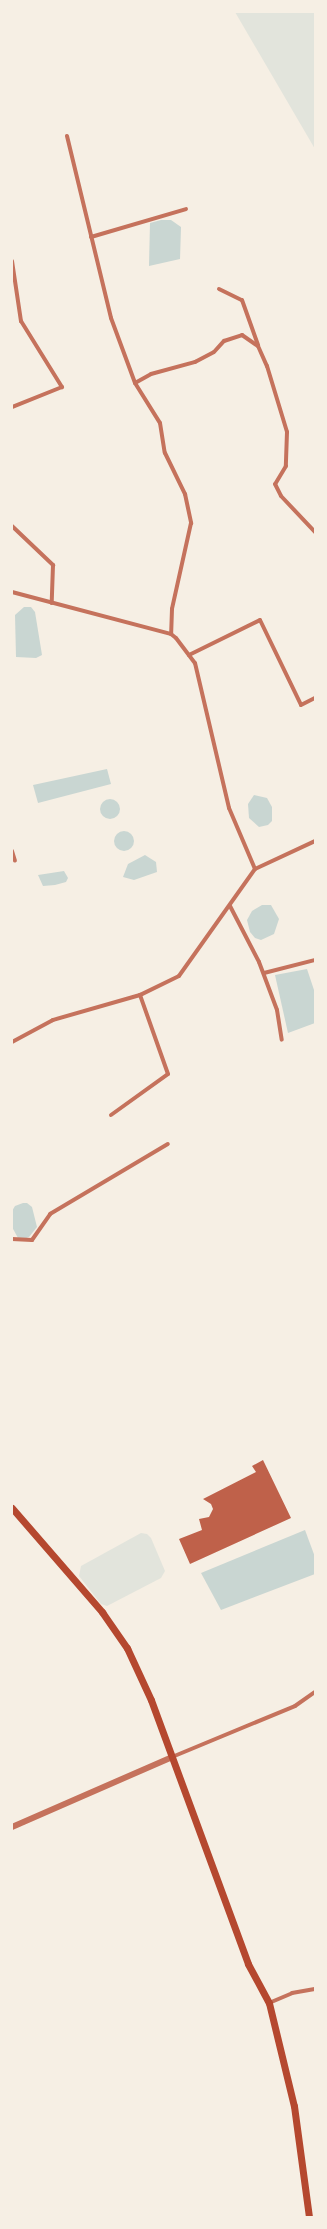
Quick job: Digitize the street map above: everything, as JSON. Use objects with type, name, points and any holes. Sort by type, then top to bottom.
[{"type":"main road","points":[[12,1508],[102,1612],[126,1648],[151,1700],[248,1964],[269,2003],[294,2106],[309,2217]]},
{"type":"street","points":[[67,136],[111,318],[135,383],[160,423],[165,453],[185,494],[191,523],[172,609],[171,634]]},
{"type":"street","points":[[91,237],[186,210]]},
{"type":"street","points":[[12,261],[22,320],[62,388],[12,407]]},
{"type":"street","points":[[219,289],[242,300],[258,346],[268,366],[288,432],[286,466],[275,484],[281,496],[315,532]]},
{"type":"street","points":[[135,383],[151,374],[195,362],[214,352],[224,341],[242,335],[258,346]]},
{"type":"street","points":[[12,526],[53,566],[52,603]]},
{"type":"street","points":[[12,592],[171,634],[195,662],[229,808],[255,869]]},
{"type":"street","points":[[189,655],[260,620],[301,705],[315,698]]},
{"type":"street","points":[[12,1042],[53,1020],[140,995],[179,976],[255,869],[315,841]]},
{"type":"street","points":[[12,851],[15,861]]},
{"type":"street","points":[[230,906],[264,973],[277,1010],[282,1040]]},
{"type":"street","points":[[264,973],[315,960]]},
{"type":"street","points":[[111,1114],[168,1074],[140,995]]},
{"type":"street","points":[[12,1239],[32,1240],[50,1214],[168,1144]]},
{"type":"street","points":[[12,1827],[172,1757],[296,1706],[315,1692]]},
{"type":"street","points":[[269,2003],[292,1993],[315,1989]]},
{"type":"shaded area","points":[[235,12],[315,12],[315,149]]},
{"type":"shaded area","points":[[161,220],[171,220],[181,227],[180,259],[149,266],[150,223]]},
{"type":"shaded area","points":[[24,607],[31,607],[35,612],[42,655],[36,658],[16,657],[15,615]]},
{"type":"shaded area","points":[[107,769],[111,784],[38,803],[33,785]]},
{"type":"shaded area","points":[[254,795],[267,798],[272,807],[272,821],[268,825],[259,827],[249,818],[248,804]]},
{"type":"shaded area","points":[[110,799],[117,802],[120,809],[117,816],[110,819],[103,816],[100,809],[103,802]]},
{"type":"shaded area","points":[[120,831],[128,831],[134,837],[134,845],[128,851],[120,851],[114,845],[114,837]]},
{"type":"shaded area","points":[[145,855],[156,862],[157,872],[134,880],[123,877],[128,864]]},
{"type":"shaded area","points":[[64,871],[68,878],[66,882],[55,885],[43,886],[38,875]]},
{"type":"shaded area","points":[[262,905],[271,905],[279,919],[274,934],[261,940],[255,938],[250,932],[247,920],[252,911]]},
{"type":"shaded area","points":[[307,969],[315,993],[315,1023],[288,1033],[275,975]]},
{"type":"shaded area","points":[[27,1203],[32,1207],[37,1227],[29,1237],[24,1239],[18,1238],[12,1227],[12,1211],[15,1206]]},
{"type":"shaded area","points":[[305,1530],[315,1557],[315,1574],[221,1610],[201,1573]]},
{"type":"shaded area","points":[[141,1533],[147,1534],[151,1538],[165,1571],[161,1578],[107,1606],[101,1604],[79,1576],[81,1566]]},
{"type":"building","points":[[263,1460],[291,1518],[190,1564],[179,1539],[202,1530],[199,1519],[209,1517],[213,1509],[211,1504],[203,1499],[256,1472],[252,1466]]}]
